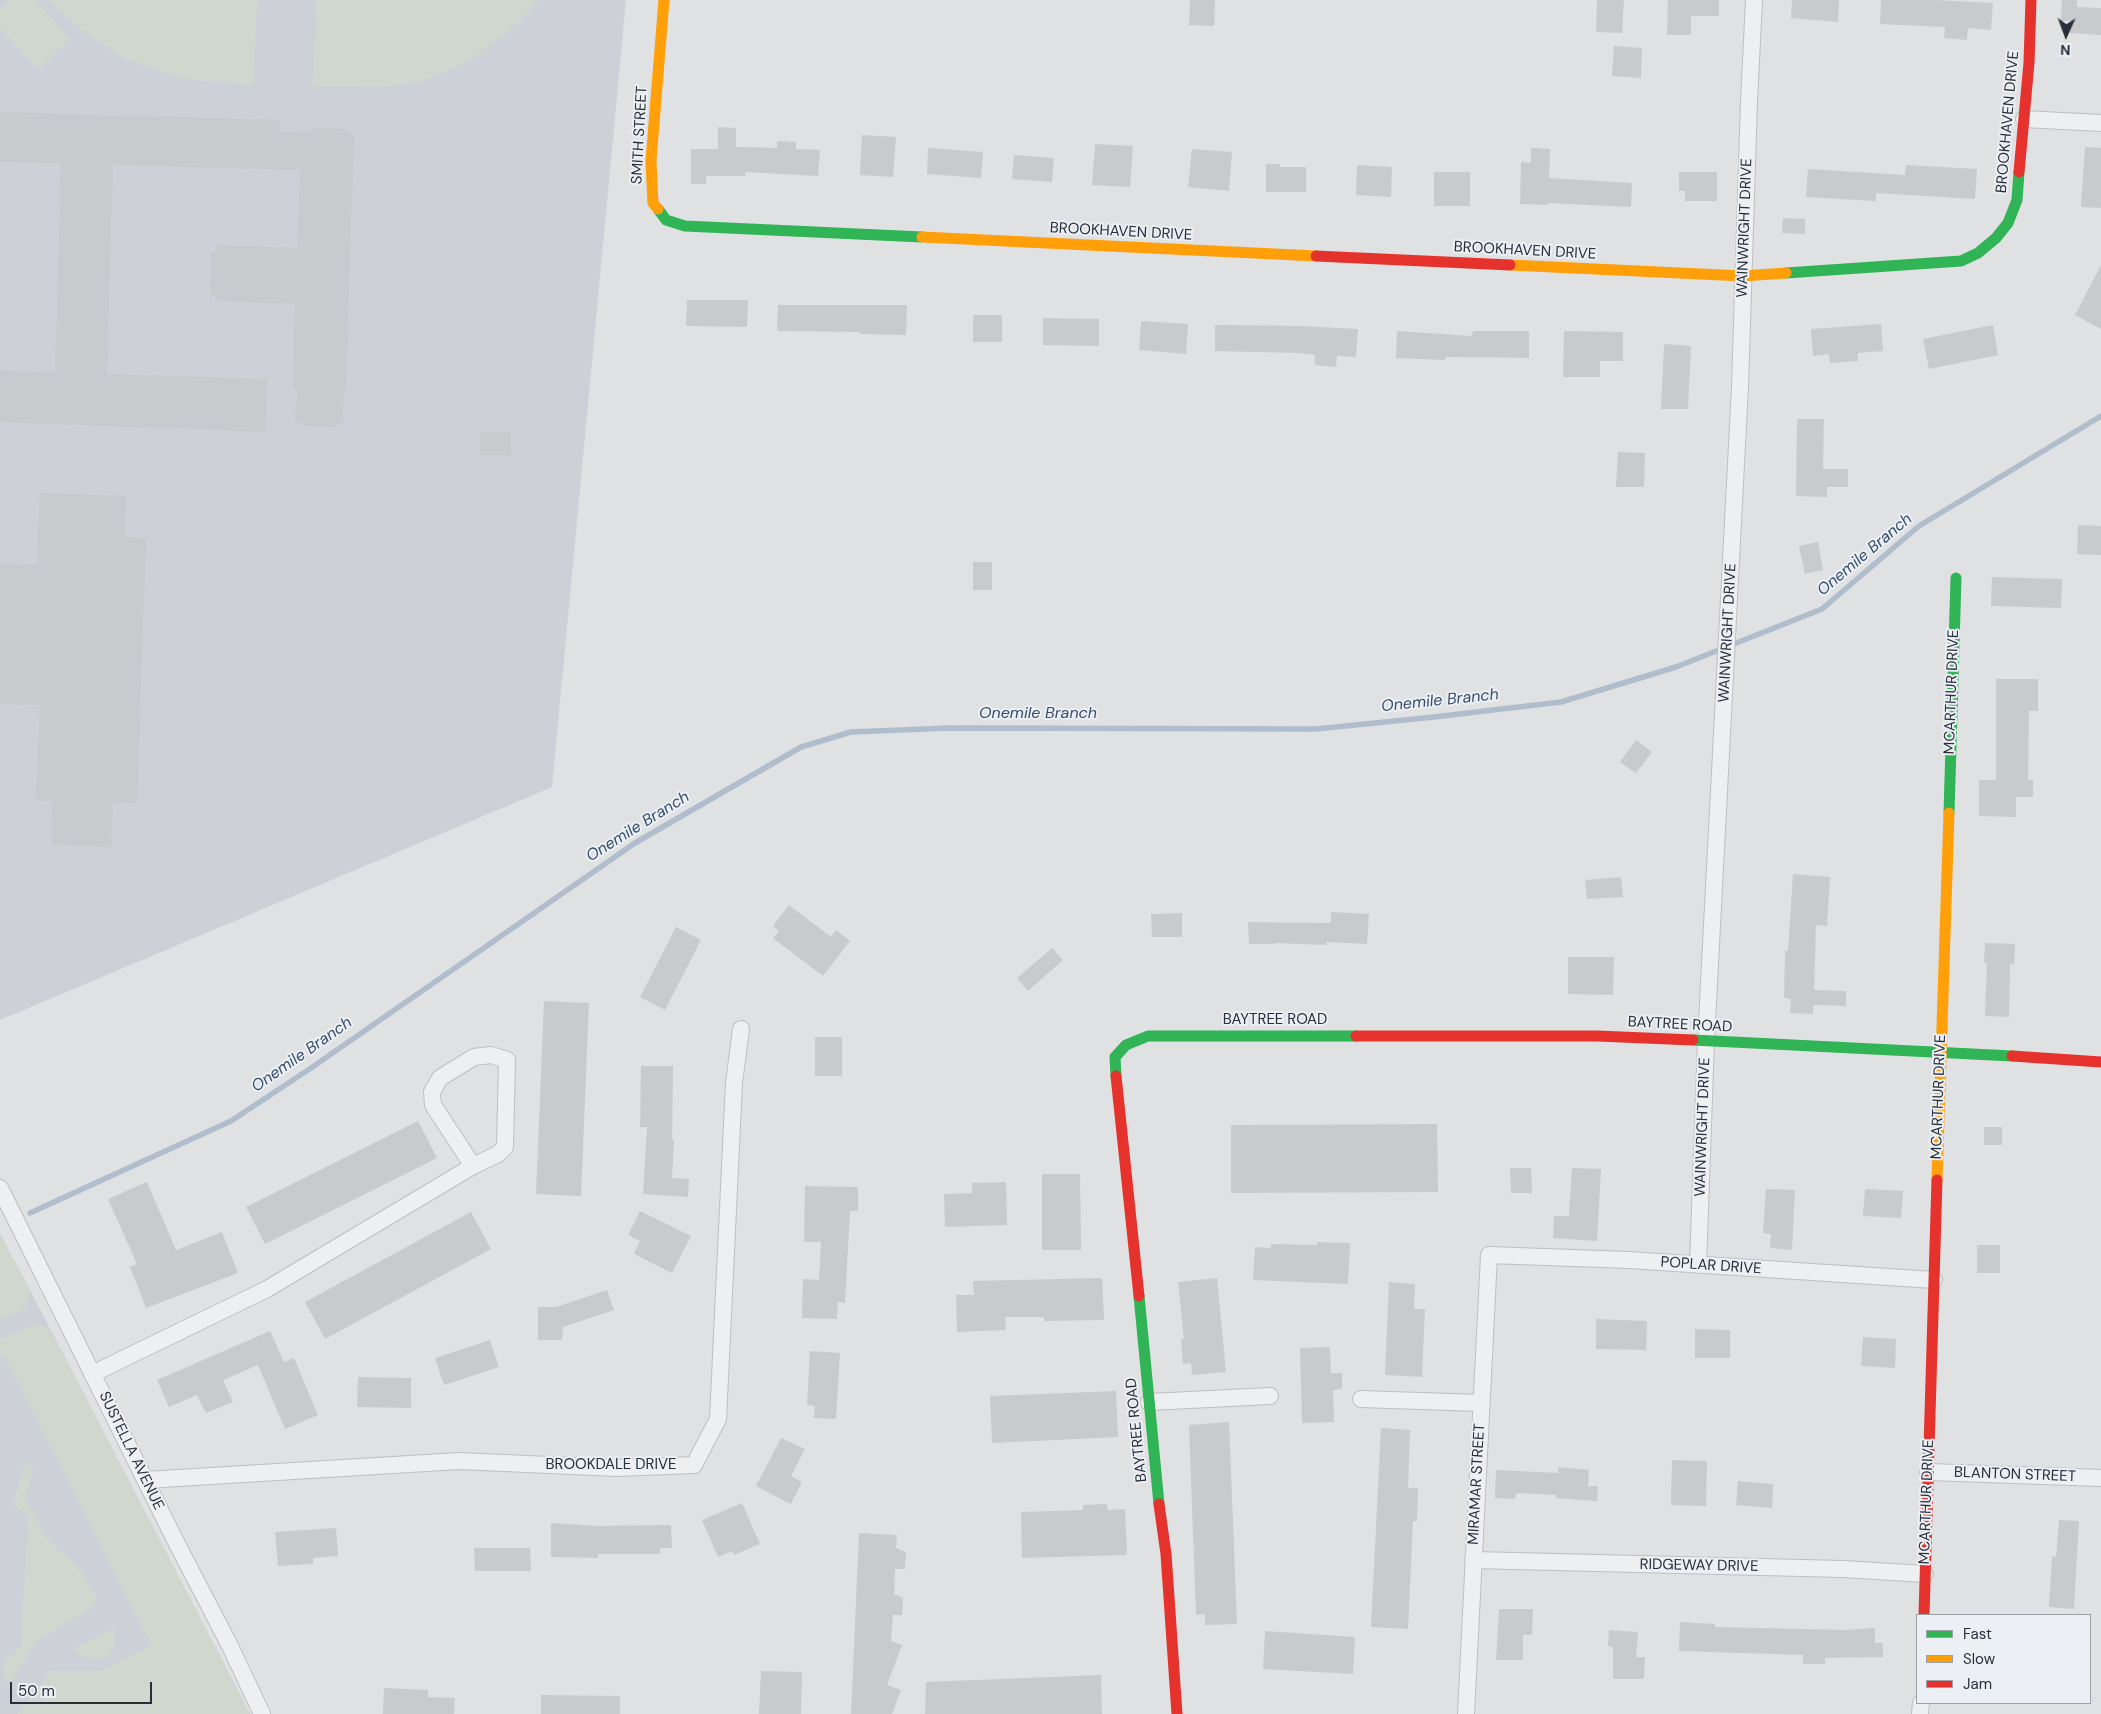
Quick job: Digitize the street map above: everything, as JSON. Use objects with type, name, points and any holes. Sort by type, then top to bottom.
[{"type":"street","name":"SMITH STREET","points":[[664,0],[651,161],[653,203],[666,220],[684,226],[802,232]]},
{"type":"street","name":"WAINWRIGHT DRIVE","points":[[1698,1265],[1706,1041],[1740,397],[1754,0]]},
{"type":"street","name":"BROOKHAVEN DRIVE","points":[[802,232],[1743,276],[1961,261],[1978,253],[1996,238],[2008,224],[2017,200],[2029,63],[2032,0]]},
{"type":"street","points":[[2024,119],[2101,124]]},
{"type":"street","name":"MCARTHUR DRIVE","points":[[1924,1614],[1956,578]]},
{"type":"street","name":"BROOKDALE DRIVE","points":[[145,1480],[459,1461],[617,1468],[694,1465],[718,1419],[734,1083],[741,1029]]},
{"type":"street","name":"BAYTREE ROAD","points":[[1177,1714],[1166,1554],[1123,1134],[1117,1094],[1115,1057],[1126,1046],[1148,1036],[1597,1036],[1940,1052],[2101,1062]]},
{"type":"street","points":[[92,1374],[267,1289],[472,1166],[498,1154],[505,1147],[506,1060],[492,1055],[474,1058],[440,1078],[432,1092],[433,1105],[472,1166]]},
{"type":"street","name":"SUSTELLA AVENUE","points":[[0,1188],[230,1646],[262,1714]]},
{"type":"street","name":"POPLAR DRIVE","points":[[1488,1255],[1698,1265],[1934,1280]]},
{"type":"street","name":"MIRAMAR STREET","points":[[1466,1714],[1488,1255]]},
{"type":"street","points":[[1149,1402],[1270,1396]]},
{"type":"street","points":[[1361,1399],[1481,1402]]},
{"type":"street","name":"BLANTON STREET","points":[[1928,1472],[2101,1478]]},
{"type":"street","name":"RIDGEWAY DRIVE","points":[[1473,1560],[1843,1569],[1925,1574]]},
{"type":"shaded area","points":[[0,0],[626,0],[552,787],[0,1020]]},
{"type":"shaded area","points":[[10,0],[35,0],[71,39],[38,69],[0,28],[0,10]]},
{"type":"shaded area","points":[[48,0],[257,0],[253,85],[184,79],[124,58],[79,28]]},
{"type":"shaded area","points":[[316,0],[538,0],[519,22],[471,60],[420,82],[382,87],[313,86]]},
{"type":"shaded area","points":[[0,1233],[30,1290],[250,1714],[0,1714]]},
{"type":"shaded area","points":[[0,1233],[30,1290],[29,1303],[21,1311],[0,1319]]},
{"type":"shaded area","points":[[34,1325],[43,1325],[52,1332],[250,1714],[17,1714],[50,1671],[102,1671],[152,1645],[4,1355],[0,1357],[0,1339]]},
{"type":"shaded area","points":[[30,1464],[33,1468],[25,1499],[47,1539],[75,1564],[96,1595],[96,1602],[92,1607],[36,1642],[12,1680],[6,1682],[3,1679],[5,1660],[21,1647],[28,1517],[13,1504],[25,1465]]},
{"type":"shaded area","points":[[113,1628],[115,1645],[111,1653],[104,1658],[84,1657],[74,1649]]},
{"type":"building","points":[[1190,0],[1215,0],[1214,26],[1189,25]]},
{"type":"building","points":[[1597,0],[1624,0],[1622,33],[1596,32]]},
{"type":"building","points":[[1668,0],[1719,0],[1719,16],[1691,16],[1691,35],[1667,35]]},
{"type":"building","points":[[1792,0],[1839,0],[1838,22],[1791,18]]},
{"type":"building","points":[[1881,0],[1993,3],[1991,30],[1968,28],[1967,40],[1944,38],[1945,27],[1880,24]]},
{"type":"building","points":[[2062,0],[2077,0],[2077,7],[2101,8],[2101,35],[2070,33],[2071,21],[2061,21]]},
{"type":"building","points":[[1614,46],[1642,48],[1641,78],[1612,76]]},
{"type":"building","points":[[0,112],[280,120],[280,131],[313,132],[313,128],[347,129],[347,133],[354,133],[346,390],[344,390],[343,423],[338,423],[338,427],[301,426],[301,422],[295,422],[297,388],[293,388],[295,304],[215,301],[215,295],[210,295],[211,252],[216,252],[217,245],[297,248],[300,170],[113,165],[107,374],[267,379],[265,432],[0,422],[0,370],[55,372],[61,163],[0,162]]},
{"type":"building","points":[[718,127],[736,128],[736,147],[777,148],[777,141],[796,142],[796,149],[820,150],[818,176],[745,172],[745,176],[706,176],[706,184],[691,184],[691,149],[718,149]]},
{"type":"building","points":[[862,135],[896,137],[893,177],[860,175]]},
{"type":"building","points":[[1095,144],[1133,146],[1130,187],[1092,185]]},
{"type":"building","points":[[2085,147],[2101,148],[2101,208],[2081,207]]},
{"type":"building","points":[[928,148],[983,152],[981,178],[927,174]]},
{"type":"building","points":[[1531,148],[1550,149],[1549,178],[1632,183],[1631,207],[1548,203],[1548,205],[1520,204],[1521,162],[1531,163]]},
{"type":"building","points":[[1192,149],[1232,152],[1229,191],[1188,187]]},
{"type":"building","points":[[1014,155],[1054,158],[1052,182],[1012,179]]},
{"type":"building","points":[[1266,164],[1280,164],[1280,167],[1306,167],[1306,192],[1266,192]]},
{"type":"building","points":[[1357,165],[1392,167],[1391,197],[1356,195]]},
{"type":"building","points":[[1906,165],[1977,169],[1975,199],[1876,193],[1876,201],[1806,197],[1808,169],[1905,175]]},
{"type":"building","points":[[1434,172],[1470,172],[1470,206],[1434,206]]},
{"type":"building","points":[[1679,172],[1717,172],[1717,201],[1685,201],[1685,191],[1679,191]]},
{"type":"building","points":[[1783,218],[1805,219],[1805,234],[1782,233]]},
{"type":"building","points":[[2101,265],[2101,329],[2075,315]]},
{"type":"building","points":[[687,300],[748,300],[747,327],[686,326]]},
{"type":"building","points":[[778,305],[907,305],[906,335],[860,334],[860,332],[777,331]]},
{"type":"building","points":[[973,315],[1002,315],[1002,342],[973,342]]},
{"type":"building","points":[[1043,318],[1099,319],[1099,346],[1043,345]]},
{"type":"building","points":[[1141,321],[1188,324],[1186,354],[1139,350]]},
{"type":"building","points":[[1881,324],[1883,351],[1858,353],[1858,361],[1830,363],[1829,354],[1813,356],[1811,329]]},
{"type":"building","points":[[1215,325],[1358,329],[1356,357],[1337,356],[1336,367],[1315,365],[1315,355],[1215,351]]},
{"type":"building","points":[[1993,325],[1998,355],[1929,369],[1923,339]]},
{"type":"building","points":[[1397,331],[1472,336],[1473,331],[1529,331],[1529,358],[1445,357],[1445,360],[1396,358]]},
{"type":"building","points":[[1564,331],[1623,332],[1623,361],[1600,361],[1600,377],[1563,377]]},
{"type":"building","points":[[1664,344],[1691,346],[1688,409],[1661,409]]},
{"type":"building","points":[[1797,419],[1824,419],[1823,469],[1848,469],[1848,487],[1827,487],[1827,497],[1796,496]]},
{"type":"building","points":[[480,432],[511,432],[511,455],[480,455]]},
{"type":"building","points":[[1618,452],[1645,453],[1644,487],[1616,487]]},
{"type":"building","points":[[40,493],[126,496],[125,537],[146,538],[137,803],[113,802],[111,847],[51,845],[53,801],[36,800],[40,705],[0,704],[0,564],[37,565]]},
{"type":"building","points":[[2078,525],[2101,526],[2101,555],[2077,554]]},
{"type":"building","points":[[1818,542],[1823,570],[1805,574],[1799,546]]},
{"type":"building","points":[[973,562],[992,562],[992,590],[973,590]]},
{"type":"building","points":[[1992,577],[2062,579],[2061,608],[1991,606]]},
{"type":"building","points":[[1996,679],[2038,679],[2038,711],[2029,711],[2028,780],[2033,780],[2033,797],[2016,797],[2016,817],[1979,816],[1979,780],[1996,780]]},
{"type":"building","points":[[1636,740],[1652,752],[1636,773],[1620,762]]},
{"type":"building","points":[[1793,874],[1830,877],[1827,926],[1816,925],[1814,990],[1846,991],[1846,1006],[1813,1005],[1813,1014],[1790,1013],[1791,999],[1784,998],[1785,951],[1788,951]]},
{"type":"building","points":[[1621,877],[1623,897],[1587,899],[1585,880]]},
{"type":"building","points":[[789,905],[831,937],[836,930],[850,941],[823,976],[773,938],[779,931],[773,926]]},
{"type":"building","points":[[1331,912],[1369,914],[1367,944],[1327,942],[1326,945],[1249,944],[1248,922],[1331,923]]},
{"type":"building","points":[[1182,913],[1182,937],[1152,937],[1151,914]]},
{"type":"building","points":[[676,927],[701,940],[665,1010],[640,997]]},
{"type":"building","points":[[1985,943],[2015,944],[2014,965],[2010,964],[2009,1017],[1985,1016],[1987,963],[1984,963]]},
{"type":"building","points":[[1052,948],[1063,960],[1028,991],[1017,978]]},
{"type":"building","points":[[1568,957],[1614,957],[1613,995],[1568,994]]},
{"type":"building","points":[[544,1001],[589,1003],[581,1196],[536,1194]]},
{"type":"building","points":[[815,1037],[842,1037],[842,1076],[815,1076]]},
{"type":"building","points":[[641,1066],[673,1066],[672,1140],[674,1140],[672,1178],[689,1179],[688,1197],[643,1194],[647,1127],[640,1127]]},
{"type":"building","points":[[418,1121],[437,1158],[265,1244],[246,1207]]},
{"type":"building","points":[[1437,1124],[1438,1192],[1231,1193],[1231,1125]]},
{"type":"building","points":[[1984,1127],[2002,1127],[2002,1145],[1984,1145]]},
{"type":"building","points":[[1510,1168],[1531,1168],[1532,1193],[1511,1193]]},
{"type":"building","points":[[1572,1168],[1601,1169],[1597,1241],[1553,1238],[1554,1216],[1569,1216]]},
{"type":"building","points":[[1042,1174],[1080,1174],[1081,1250],[1042,1250]]},
{"type":"building","points":[[147,1182],[176,1250],[222,1232],[238,1273],[146,1308],[130,1267],[137,1264],[108,1199]]},
{"type":"building","points":[[1006,1182],[1007,1225],[945,1227],[944,1194],[972,1193],[972,1183]]},
{"type":"building","points":[[805,1186],[858,1187],[858,1211],[850,1211],[845,1303],[838,1302],[837,1319],[802,1318],[803,1279],[819,1280],[821,1242],[804,1242]]},
{"type":"building","points":[[1766,1189],[1795,1190],[1792,1250],[1770,1248],[1771,1234],[1763,1233]]},
{"type":"building","points":[[1865,1189],[1903,1191],[1901,1218],[1863,1216]]},
{"type":"building","points":[[640,1211],[691,1236],[672,1273],[634,1254],[640,1241],[628,1235]]},
{"type":"building","points":[[471,1212],[491,1249],[325,1339],[305,1302]]},
{"type":"building","points":[[1317,1242],[1350,1243],[1348,1284],[1253,1280],[1255,1247],[1271,1248],[1271,1244],[1317,1245]]},
{"type":"building","points":[[1977,1245],[2000,1245],[2000,1273],[1977,1273]]},
{"type":"building","points":[[1102,1278],[1104,1320],[1044,1321],[1044,1317],[1005,1317],[1006,1330],[957,1332],[956,1295],[974,1295],[973,1281]]},
{"type":"building","points":[[1217,1278],[1226,1372],[1192,1375],[1191,1363],[1183,1364],[1181,1339],[1184,1339],[1178,1282]]},
{"type":"building","points":[[1389,1282],[1415,1284],[1414,1309],[1425,1309],[1422,1377],[1385,1375]]},
{"type":"building","points":[[607,1290],[614,1310],[563,1327],[562,1340],[538,1340],[538,1307],[556,1307]]},
{"type":"building","points":[[1596,1319],[1647,1321],[1646,1350],[1596,1349]]},
{"type":"building","points":[[1695,1329],[1730,1330],[1730,1358],[1695,1358]]},
{"type":"building","points":[[270,1331],[284,1362],[294,1358],[318,1415],[285,1429],[258,1365],[223,1380],[233,1402],[206,1413],[197,1395],[169,1407],[157,1380]]},
{"type":"building","points":[[1863,1337],[1896,1339],[1895,1368],[1861,1366]]},
{"type":"building","points":[[490,1340],[499,1367],[444,1385],[435,1358]]},
{"type":"building","points":[[1330,1347],[1331,1373],[1342,1373],[1342,1389],[1333,1390],[1334,1422],[1302,1423],[1300,1348]]},
{"type":"building","points":[[810,1351],[840,1353],[836,1419],[814,1418],[815,1406],[807,1405]]},
{"type":"building","points":[[358,1377],[411,1378],[411,1408],[357,1407]]},
{"type":"building","points":[[1116,1391],[1118,1437],[992,1443],[990,1396]]},
{"type":"building","points":[[1229,1422],[1237,1624],[1205,1625],[1205,1614],[1196,1615],[1189,1425]]},
{"type":"building","points":[[1381,1428],[1410,1430],[1408,1488],[1418,1488],[1417,1521],[1413,1521],[1408,1629],[1371,1627]]},
{"type":"building","points":[[781,1438],[805,1449],[791,1476],[802,1482],[791,1504],[756,1486]]},
{"type":"building","points":[[1672,1460],[1707,1461],[1706,1506],[1671,1505]]},
{"type":"building","points":[[1558,1467],[1589,1470],[1588,1486],[1598,1486],[1597,1501],[1556,1498],[1556,1495],[1516,1493],[1515,1499],[1495,1498],[1496,1470],[1558,1473]]},
{"type":"building","points":[[1738,1481],[1773,1484],[1772,1508],[1736,1505]]},
{"type":"building","points":[[742,1503],[760,1544],[734,1555],[732,1551],[718,1557],[702,1520]]},
{"type":"building","points":[[1107,1504],[1108,1510],[1125,1509],[1127,1555],[1022,1558],[1021,1512],[1083,1510],[1083,1505]]},
{"type":"building","points":[[2059,1520],[2079,1521],[2074,1609],[2049,1607],[2052,1556],[2056,1557]]},
{"type":"building","points":[[551,1523],[599,1526],[671,1525],[672,1548],[660,1548],[660,1554],[598,1554],[598,1558],[551,1557]]},
{"type":"building","points":[[336,1528],[338,1556],[313,1558],[313,1564],[278,1566],[275,1532]]},
{"type":"building","points":[[859,1533],[897,1535],[896,1548],[906,1552],[905,1569],[895,1569],[894,1594],[903,1598],[902,1615],[893,1615],[891,1641],[902,1645],[887,1685],[901,1690],[892,1714],[851,1714]]},
{"type":"building","points":[[474,1548],[530,1548],[531,1571],[475,1571]]},
{"type":"building","points":[[1499,1609],[1533,1609],[1532,1635],[1523,1635],[1523,1660],[1496,1660]]},
{"type":"building","points":[[1680,1622],[1715,1624],[1715,1627],[1847,1630],[1875,1628],[1875,1643],[1883,1643],[1883,1657],[1825,1658],[1825,1664],[1803,1664],[1803,1655],[1679,1651]]},
{"type":"building","points":[[1609,1630],[1638,1632],[1636,1657],[1645,1657],[1644,1679],[1613,1679],[1613,1647],[1608,1646]]},
{"type":"building","points":[[1265,1631],[1355,1637],[1353,1674],[1263,1669]]},
{"type":"building","points":[[761,1671],[802,1672],[801,1714],[759,1714]]},
{"type":"building","points":[[1101,1675],[1102,1714],[925,1714],[926,1682]]},
{"type":"building","points":[[384,1688],[428,1690],[428,1697],[455,1698],[454,1714],[383,1714]]},
{"type":"building","points":[[541,1695],[620,1696],[620,1714],[541,1714]]},
{"type":"waterway","name":"Onemile Branch","points":[[30,1213],[231,1121],[311,1068],[635,843],[801,747],[851,732],[949,728],[1316,729],[1561,702],[1676,667],[1822,609],[1919,526],[2101,416]]},
{"type":"traffic: fast","points":[[1786,273],[1961,261],[1978,253],[1996,238],[2008,223],[2017,200],[2019,172]]},
{"type":"traffic: fast","points":[[658,209],[666,220],[685,226],[922,237]]},
{"type":"traffic: fast","points":[[1949,813],[1956,578]]},
{"type":"traffic: fast","points":[[1116,1076],[1115,1057],[1126,1045],[1148,1036],[1356,1036]]},
{"type":"traffic: fast","points":[[1693,1040],[2012,1056]]},
{"type":"traffic: fast","points":[[1139,1296],[1159,1504]]},
{"type":"traffic: slow","points":[[658,209],[653,203],[651,161],[664,0]]},
{"type":"traffic: slow","points":[[922,237],[1316,256]]},
{"type":"traffic: slow","points":[[1510,265],[1743,276],[1786,273]]},
{"type":"traffic: slow","points":[[1937,1180],[1949,813]]},
{"type":"traffic: jam","points":[[2019,172],[2029,63],[2031,0]]},
{"type":"traffic: jam","points":[[1316,256],[1510,265]]},
{"type":"traffic: jam","points":[[1356,1036],[1597,1036],[1693,1040]]},
{"type":"traffic: jam","points":[[2012,1056],[2101,1062]]},
{"type":"traffic: jam","points":[[1116,1076],[1139,1296]]},
{"type":"traffic: jam","points":[[1924,1614],[1937,1180]]},
{"type":"traffic: jam","points":[[1159,1504],[1166,1554],[1177,1714]]}]
